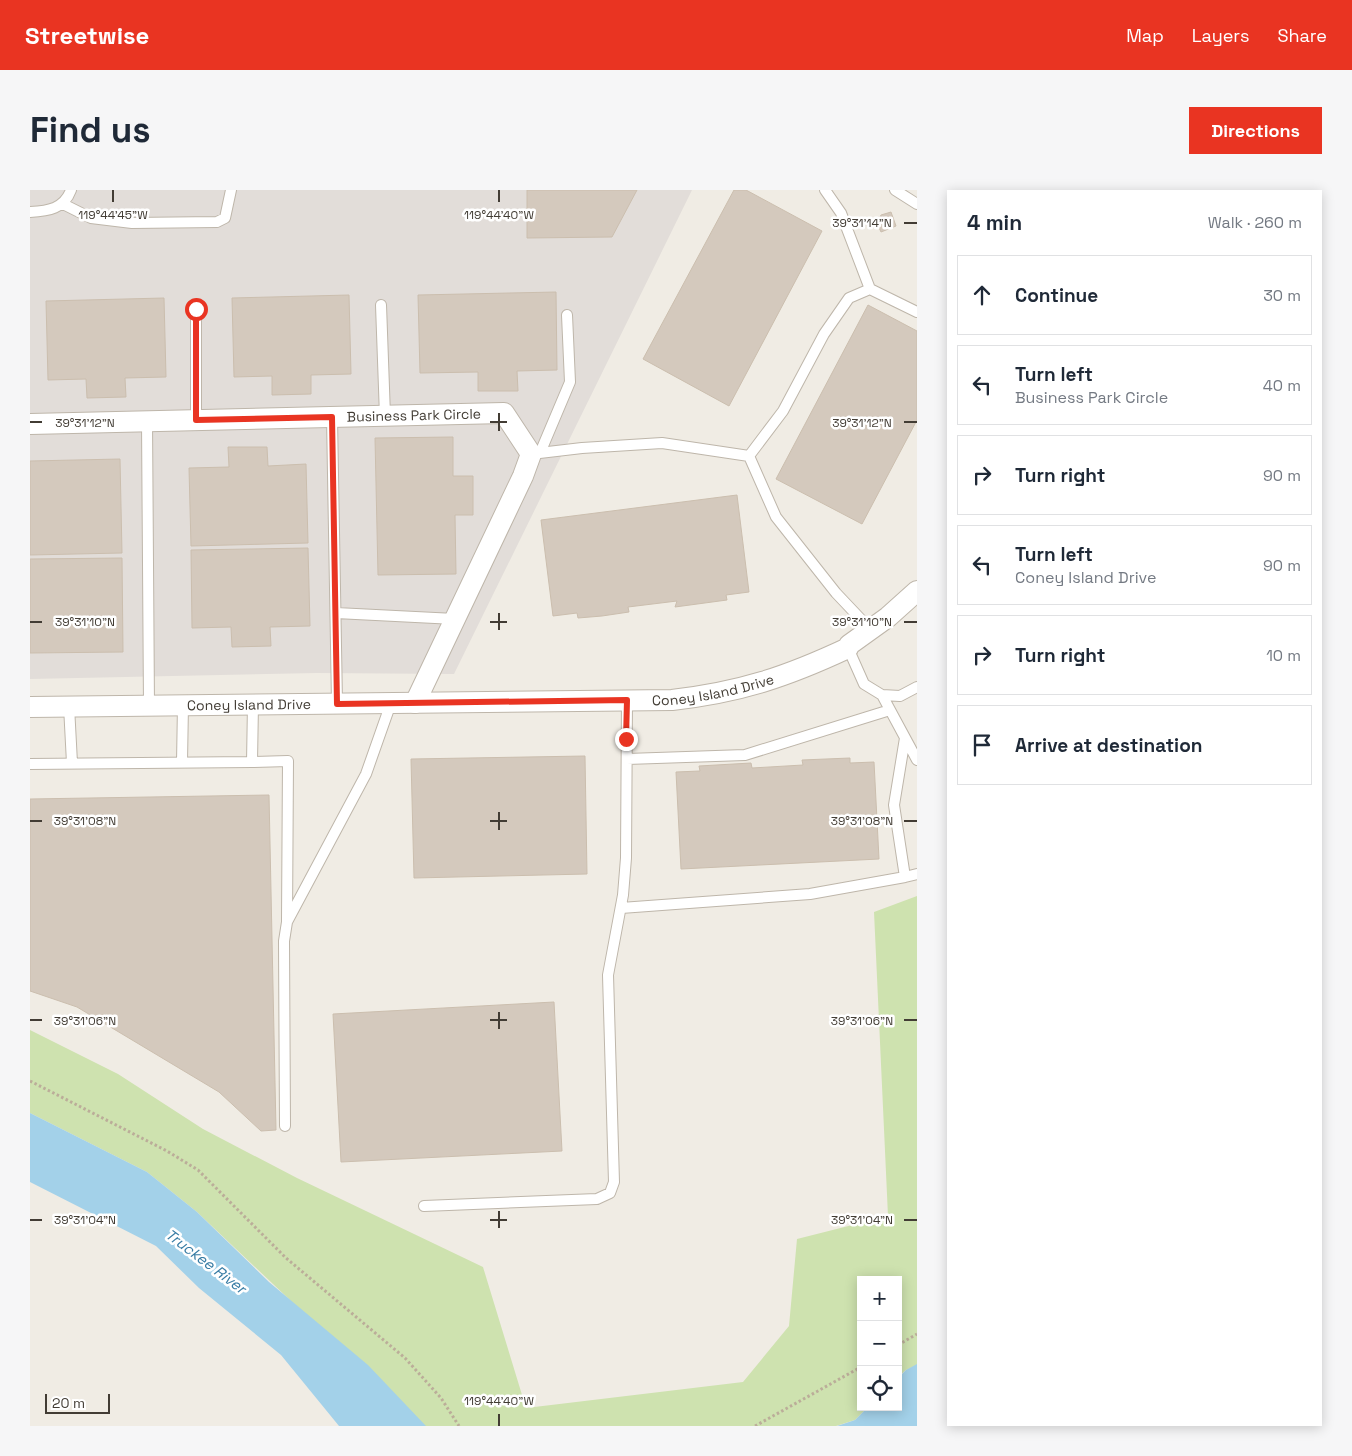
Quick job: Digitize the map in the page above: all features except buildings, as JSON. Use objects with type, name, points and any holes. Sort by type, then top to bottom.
[{"type":"street","name":"Business Park Circle","points":[[30,424],[504,413],[535,454]]},
{"type":"street","points":[[415,703],[535,454]]},
{"type":"street","name":"Coney Island Drive","points":[[30,707],[672,700],[723,693],[765,683],[848,648],[849,645],[871,630],[917,591]]},
{"type":"lane","points":[[30,212],[51,210],[63,204],[71,190]]},
{"type":"lane","points":[[63,204],[91,218],[132,223],[217,222],[225,218],[231,190]]},
{"type":"lane","points":[[825,190],[841,213],[870,289],[917,312]]},
{"type":"lane","points":[[896,190],[917,204]]},
{"type":"lane","points":[[749,456],[783,411],[824,334],[850,298],[870,289]]},
{"type":"lane","points":[[381,305],[385,416]]},
{"type":"lane","points":[[196,309],[196,420]]},
{"type":"lane","points":[[535,454],[570,382],[566,315]]},
{"type":"lane","points":[[332,417],[337,704]]},
{"type":"lane","points":[[147,421],[149,706]]},
{"type":"lane","points":[[535,454],[582,448],[662,443],[749,456]]},
{"type":"lane","points":[[749,456],[776,517],[836,593],[871,630]]},
{"type":"lane","points":[[336,613],[455,619]]},
{"type":"lane","points":[[848,648],[864,684],[882,695],[900,696],[917,687]]},
{"type":"lane","points":[[882,695],[917,760]]},
{"type":"lane","points":[[424,1206],[596,1199],[610,1193],[614,1182],[608,975],[621,908],[627,840],[627,700]]},
{"type":"lane","points":[[287,922],[366,774],[391,703]]},
{"type":"lane","points":[[252,762],[253,704]]},
{"type":"lane","points":[[182,762],[183,705]]},
{"type":"lane","points":[[69,706],[72,763]]},
{"type":"lane","points":[[627,760],[745,755],[890,710]]},
{"type":"lane","points":[[905,738],[894,805],[905,877]]},
{"type":"lane","points":[[30,764],[288,761],[287,922],[284,941],[285,1126]]},
{"type":"lane","points":[[621,908],[810,894],[917,874]]},
{"type":"path","points":[[30,1081],[167,1151],[198,1170],[286,1258],[405,1358],[441,1398],[458,1426]]},
{"type":"path","points":[[902,1343],[917,1334]]},
{"type":"path","points":[[755,1426],[857,1368]]},
{"type":"shaded area","points":[[30,190],[692,190],[454,674],[317,673],[30,679]]},
{"type":"green space","points":[[917,896],[917,1365],[902,1374],[902,1276],[857,1276],[857,1411],[864,1411],[855,1420],[836,1426],[414,1426],[292,1302],[197,1212],[147,1172],[30,1113],[30,1030],[118,1074],[203,1129],[297,1178],[483,1267],[526,1408],[743,1382],[789,1326],[797,1239],[888,1216],[874,912]]},
{"type":"water","name":"Truckee River","points":[[30,1113],[147,1172],[197,1212],[269,1282],[368,1365],[426,1426],[339,1426],[281,1355],[199,1288],[156,1246],[30,1182]]},
{"type":"water","points":[[917,1364],[917,1426],[837,1426],[855,1420],[864,1411],[902,1411],[902,1374]]},
{"type":"route","points":[[196,309],[196,420],[332,417],[337,704],[627,700],[626,739]]}]
